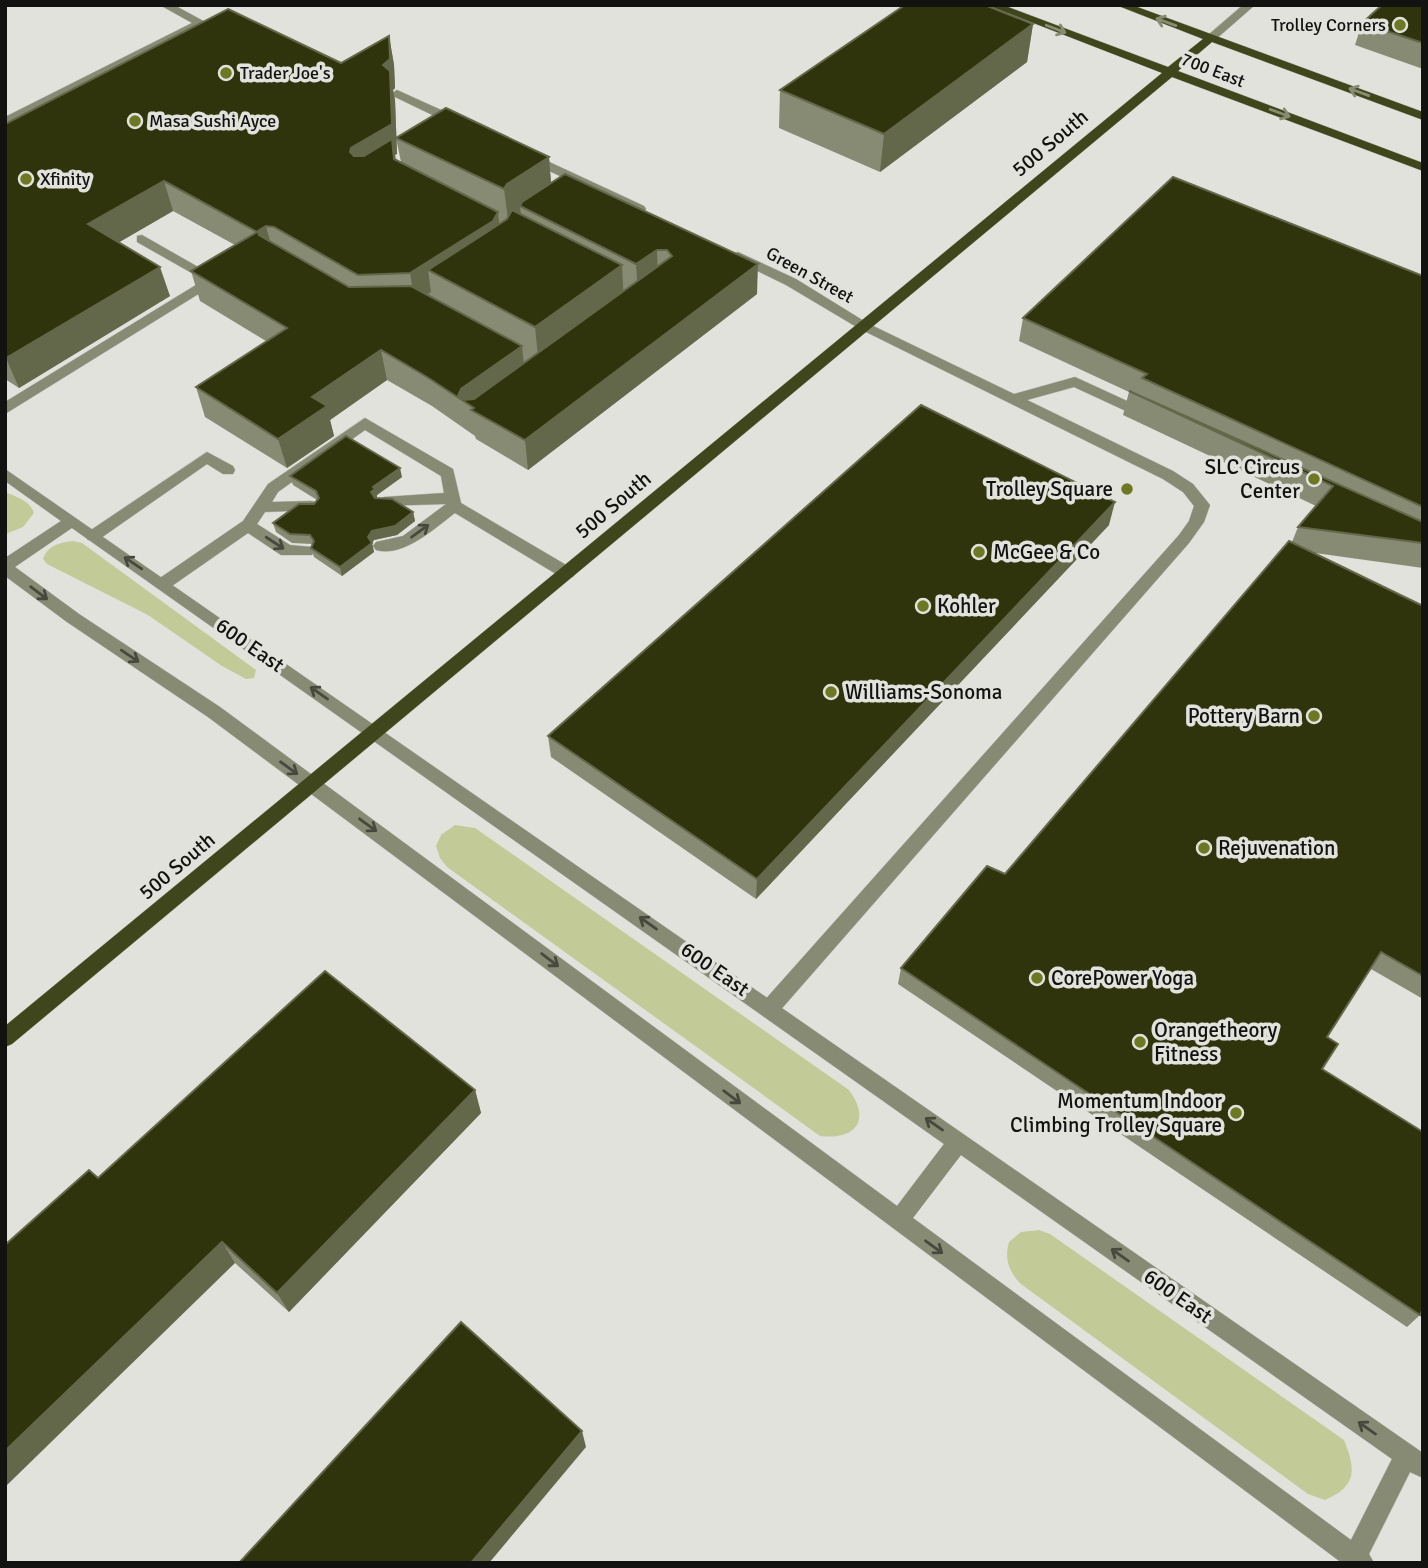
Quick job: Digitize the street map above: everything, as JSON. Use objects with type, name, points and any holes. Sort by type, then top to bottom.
[{"type":"main road","name":"700 East","points":[[992,5],[1423,167]]},
{"type":"main road","name":"700 East","points":[[1121,5],[1423,116]]},
{"type":"main road","name":"500 South","points":[[5,1038],[1211,38]]},
{"type":"street","points":[[5,122],[201,23],[164,5]]},
{"type":"street","name":"500 South","points":[[1211,38],[1250,5]]},
{"type":"street","points":[[397,94],[465,126],[441,134]]},
{"type":"street","points":[[522,153],[657,218]]},
{"type":"street","points":[[566,196],[585,183]]},
{"type":"street","points":[[5,409],[214,280],[142,239]]},
{"type":"street","name":"Green Street","points":[[729,252],[791,282],[865,326],[1168,475],[1188,488],[1202,505],[1196,522],[952,804],[770,1008]]},
{"type":"street","points":[[1012,399],[1075,382],[1155,419]]},
{"type":"street","points":[[163,584],[248,525],[273,488],[365,423],[448,473],[454,502]]},
{"type":"street","points":[[93,536],[207,457],[228,470]]},
{"type":"street","name":"600 East","points":[[5,474],[1415,1461]]},
{"type":"street","points":[[384,502],[454,502],[567,573]]},
{"type":"street","points":[[382,546],[408,540],[454,502]]},
{"type":"street","points":[[260,507],[311,506]]},
{"type":"street","points":[[72,521],[5,567],[73,618],[214,712],[312,784],[1356,1561],[1415,1461]]},
{"type":"street","points":[[248,525],[287,551],[306,551]]},
{"type":"street","points":[[898,1221],[958,1142]]},
{"type":"green space","points":[[5,492],[26,502],[34,513],[23,527],[6,534]]},
{"type":"green space","points":[[73,541],[82,543],[256,670],[254,678],[246,679],[222,666],[148,615],[47,564],[43,559],[55,546]]},
{"type":"green space","points":[[455,825],[475,828],[849,1090],[859,1110],[856,1126],[843,1135],[820,1136],[447,867],[436,846],[441,835]]},
{"type":"green space","points":[[1039,1230],[1050,1234],[1344,1440],[1352,1468],[1348,1483],[1343,1489],[1325,1500],[1308,1494],[1021,1284],[1009,1265],[1009,1242],[1021,1232]]},
{"type":"building","points":[[905,5],[985,5],[1033,24],[884,134],[780,90]]},
{"type":"building","points":[[1382,5],[1423,5],[1423,43],[1362,23]]},
{"type":"building","points":[[228,9],[341,63],[389,36],[390,59],[383,65],[390,71],[392,124],[351,148],[350,152],[354,156],[364,156],[392,139],[394,159],[498,212],[493,221],[410,273],[358,275],[274,227],[266,226],[258,231],[259,235],[349,287],[411,286],[522,346],[461,389],[458,396],[462,400],[474,399],[672,256],[667,250],[657,250],[636,264],[520,206],[522,202],[565,174],[758,264],[525,440],[471,410],[474,408],[381,350],[312,397],[327,406],[278,439],[196,387],[287,328],[191,271],[257,232],[164,181],[88,224],[160,267],[6,358],[5,124]]},
{"type":"building","points":[[446,108],[549,157],[507,184],[504,189],[396,138]]},
{"type":"building","points":[[1173,177],[1423,276],[1423,507],[1142,378],[1147,374],[1023,318]]},
{"type":"building","points":[[512,210],[622,265],[535,327],[428,270],[507,219]]},
{"type":"building","points":[[1129,391],[1423,522],[1423,543],[1298,527],[1333,486]]},
{"type":"building","points":[[921,405],[1115,502],[757,879],[548,736]]},
{"type":"building","points":[[346,436],[400,468],[373,487],[375,489],[371,492],[375,498],[392,499],[413,512],[395,526],[372,531],[368,537],[372,543],[340,567],[311,548],[314,541],[310,535],[290,534],[273,523],[299,504],[314,504],[319,498],[316,491],[290,476]]},
{"type":"building","points":[[1289,541],[1423,606],[1423,976],[1381,952],[1327,1037],[1338,1044],[1322,1069],[1423,1132],[1423,1309],[1420,1315],[901,968],[987,866],[1005,874]]},
{"type":"building","points":[[325,971],[475,1090],[277,1293],[222,1242],[5,1451],[5,1245],[89,1170],[98,1178]]},
{"type":"building","points":[[461,1322],[582,1431],[471,1563],[239,1563]]},
{"type":"place","name":"Trolley Corners","points":[[1400,25]]},
{"type":"place","name":"Trader Joe's","points":[[226,73]]},
{"type":"place","name":"Masa Sushi Ayce","points":[[135,121]]},
{"type":"place","name":"Xfinity","points":[[26,179]]},
{"type":"place","name":"SLC Circus Center","points":[[1314,479]]},
{"type":"place","name":"Trolley Square","points":[[1127,489]]},
{"type":"place","name":"McGee & Co","points":[[979,552]]},
{"type":"place","name":"Kohler","points":[[923,606]]},
{"type":"place","name":"Williams-Sonoma","points":[[831,692]]},
{"type":"place","name":"Pottery Barn","points":[[1314,716]]},
{"type":"place","name":"Rejuvenation","points":[[1204,848]]},
{"type":"place","name":"CorePower Yoga","points":[[1037,978]]},
{"type":"place","name":"Orangetheory Fitness","points":[[1140,1042]]},
{"type":"place","name":"Momentum Indoor Climbing Trolley Square","points":[[1236,1113]]}]
